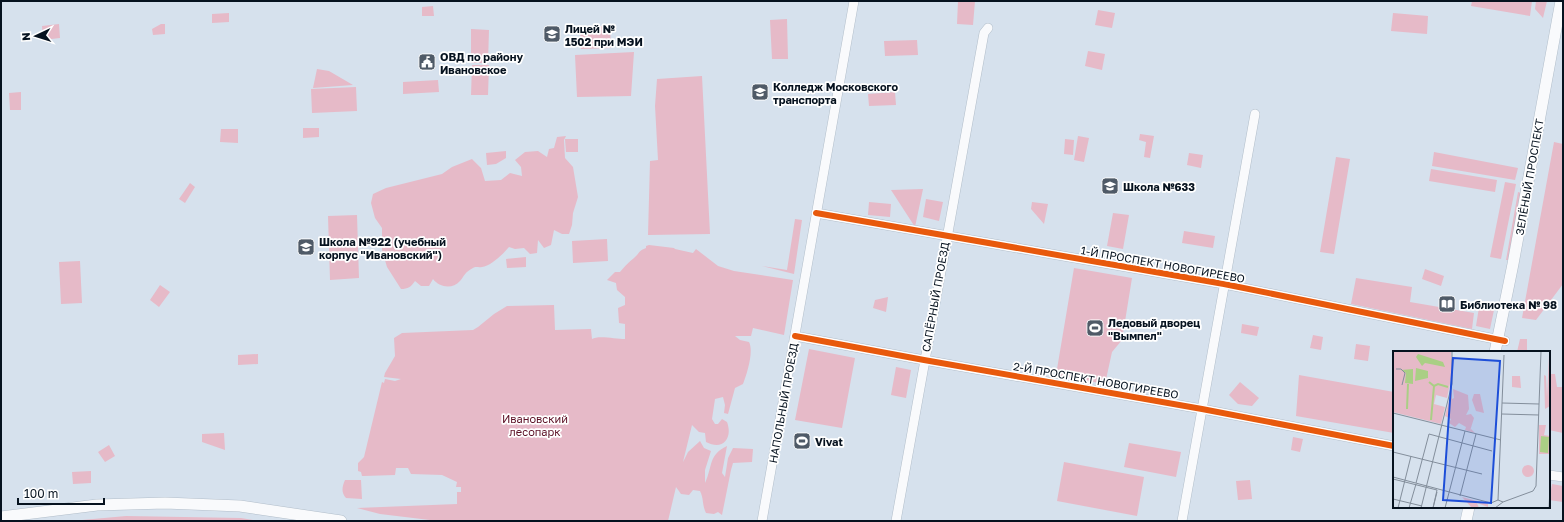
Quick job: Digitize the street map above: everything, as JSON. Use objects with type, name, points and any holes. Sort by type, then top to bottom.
[{"type":"main road","name":"ЗЕЛЁНЫЙ ПРОСПЕКТ","points":[[1502,344],[1515,257],[1561,1]]},
{"type":"main road","name":"ЗЕЛЁНЫЙ ПРОСПЕКТ","points":[[1502,344],[1563,31]]},
{"type":"main road","points":[[1,517],[97,505],[176,503],[240,506],[341,521]]},
{"type":"main road","points":[[1459,521],[1462,508]]},
{"type":"main road","points":[[1466,521],[1469,508]]},
{"type":"main road","points":[[1,520],[27,514]]},
{"type":"street","name":"НАПОЛЬНЫЙ ПРОЕЗД","points":[[762,521],[854,1]]},
{"type":"street","name":"САПЁРНЫЙ ПРОЕЗД","points":[[896,521],[946,236],[984,33],[988,28]]},
{"type":"street","points":[[1182,521],[1255,114]]},
{"type":"street","name":"1-Й ПРОСПЕКТ НОВОГИРЕЕВО","points":[[816,213],[1224,284],[1502,344]]},
{"type":"street","name":"2-Й ПРОСПЕКТ НОВОГИРЕЕВО","points":[[795,336],[1202,409],[1393,446]]},
{"type":"street","points":[[1550,475],[1563,477]]},
{"type":"green space","points":[[958,1],[975,1],[973,25],[957,24]]},
{"type":"green space","points":[[1472,1],[1532,1],[1530,16],[1471,6]]},
{"type":"green space","points":[[1536,1],[1547,1],[1543,18],[1535,9]]},
{"type":"green space","points":[[433,6],[434,16],[422,16],[422,7]]},
{"type":"green space","points":[[1098,10],[1115,13],[1112,28],[1095,25]]},
{"type":"green space","points":[[229,13],[229,22],[212,23],[212,14]]},
{"type":"green space","points":[[1393,13],[1428,16],[1427,34],[1391,31]]},
{"type":"green space","points":[[787,19],[788,59],[772,59],[770,20]]},
{"type":"green space","points":[[59,24],[60,38],[43,40],[42,26]]},
{"type":"green space","points":[[161,24],[165,24],[165,34],[153,35],[152,29]]},
{"type":"green space","points":[[610,26],[611,48],[581,49],[580,27]]},
{"type":"green space","points":[[471,29],[489,30],[488,63],[471,63]]},
{"type":"green space","points":[[917,40],[918,55],[885,56],[884,41]]},
{"type":"green space","points":[[1088,51],[1105,54],[1102,70],[1085,66]]},
{"type":"green space","points":[[634,52],[631,96],[577,97],[575,55]]},
{"type":"green space","points":[[472,65],[489,65],[488,95],[471,95]]},
{"type":"green space","points":[[317,69],[329,71],[353,85],[313,88]]},
{"type":"green space","points":[[702,76],[710,234],[648,235],[650,161],[658,160],[655,106],[657,79]]},
{"type":"green space","points":[[438,80],[439,92],[403,94],[403,82]]},
{"type":"green space","points":[[356,87],[357,111],[312,113],[311,89]]},
{"type":"green space","points":[[21,92],[21,110],[10,110],[9,93]]},
{"type":"green space","points":[[895,92],[896,105],[869,106],[868,94]]},
{"type":"green space","points":[[303,128],[319,128],[319,137],[303,138]]},
{"type":"green space","points":[[221,129],[238,129],[238,143],[220,142]]},
{"type":"green space","points":[[1140,134],[1154,136],[1150,158],[1144,157],[1146,142],[1139,140]]},
{"type":"green space","points":[[566,136],[564,140],[565,158],[573,167],[578,197],[569,234],[562,234],[554,230],[551,245],[544,248],[538,240],[537,253],[530,254],[524,248],[515,249],[509,247],[493,262],[482,267],[474,267],[468,271],[457,284],[453,286],[442,286],[433,279],[429,286],[421,286],[415,281],[406,289],[401,289],[387,267],[382,250],[382,228],[375,218],[371,203],[373,194],[386,188],[442,174],[452,167],[472,159],[481,168],[485,181],[501,180],[510,173],[522,176],[521,167],[515,160],[525,152],[538,151],[547,157],[549,149],[554,148],[557,137]]},
{"type":"green space","points":[[1078,136],[1089,138],[1084,162],[1074,160]]},
{"type":"green space","points":[[565,139],[578,139],[578,152],[566,152]]},
{"type":"green space","points":[[1065,139],[1074,140],[1073,155],[1064,154]]},
{"type":"green space","points":[[1554,142],[1563,144],[1563,284],[1536,320],[1522,318]]},
{"type":"green space","points":[[506,151],[506,158],[496,164],[487,165],[486,153]]},
{"type":"green space","points":[[1434,152],[1518,168],[1515,180],[1432,166]]},
{"type":"green space","points":[[1189,153],[1203,155],[1201,168],[1187,165]]},
{"type":"green space","points":[[1336,157],[1350,159],[1334,254],[1320,252]]},
{"type":"green space","points":[[1431,169],[1497,180],[1495,192],[1429,181]]},
{"type":"green space","points":[[1505,182],[1516,184],[1501,259],[1490,257]]},
{"type":"green space","points":[[190,183],[195,187],[185,203],[179,199]]},
{"type":"green space","points":[[923,189],[915,227],[891,190]]},
{"type":"green space","points":[[1518,192],[1521,193],[1509,260],[1506,260]]},
{"type":"green space","points":[[926,199],[943,202],[939,221],[923,217]]},
{"type":"green space","points":[[869,202],[891,204],[890,217],[868,215]]},
{"type":"green space","points":[[1032,202],[1048,204],[1044,224],[1031,209]]},
{"type":"green space","points":[[1113,213],[1129,215],[1123,249],[1107,246]]},
{"type":"green space","points":[[357,215],[359,278],[330,280],[328,216]]},
{"type":"green space","points":[[795,219],[802,220],[794,274],[762,266],[787,270]]},
{"type":"green space","points":[[1184,231],[1215,236],[1213,248],[1182,243]]},
{"type":"green space","points":[[607,239],[608,261],[573,263],[572,241]]},
{"type":"green space","name":"Ивановский лесопарк","points":[[649,245],[674,248],[693,253],[696,249],[718,266],[734,271],[793,280],[784,335],[753,328],[751,336],[735,336],[740,340],[749,342],[751,351],[748,369],[743,384],[735,388],[728,414],[724,413],[725,405],[723,397],[715,399],[712,419],[715,424],[718,424],[722,419],[727,422],[729,433],[725,441],[722,444],[717,445],[706,442],[705,433],[699,432],[692,425],[683,462],[688,452],[700,441],[704,448],[711,451],[705,470],[705,483],[714,457],[721,449],[727,446],[722,473],[725,477],[728,458],[733,448],[753,449],[752,462],[733,463],[722,515],[718,512],[714,514],[706,513],[700,491],[693,490],[689,495],[681,494],[676,487],[668,521],[438,521],[380,514],[357,508],[457,504],[457,492],[461,492],[461,487],[456,487],[457,482],[442,475],[411,474],[408,468],[396,468],[395,475],[362,476],[361,472],[358,471],[358,463],[364,457],[382,382],[384,383],[385,379],[395,381],[401,379],[384,377],[395,356],[394,338],[402,333],[473,330],[507,306],[554,305],[555,330],[591,329],[592,339],[603,337],[625,339],[625,324],[619,323],[618,308],[625,305],[625,297],[617,290],[616,283],[607,280],[615,272],[620,272],[640,251]]},
{"type":"green space","points":[[526,257],[526,267],[507,268],[506,259]]},
{"type":"green space","points":[[80,261],[82,303],[61,304],[59,262]]},
{"type":"green space","name":"Ледовый дворец \"Вымпел\"","points":[[1074,268],[1132,278],[1122,340],[1112,352],[1105,384],[1056,375]]},
{"type":"green space","points":[[1425,269],[1444,276],[1441,286],[1422,279]]},
{"type":"green space","points":[[1356,278],[1412,287],[1410,302],[1474,313],[1472,329],[1351,304]]},
{"type":"green space","points":[[160,285],[170,292],[159,307],[150,300]]},
{"type":"green space","points":[[888,297],[886,312],[873,308],[875,300]]},
{"type":"green space","points":[[1480,301],[1491,303],[1490,309],[1494,310],[1490,329],[1476,326]]},
{"type":"green space","points":[[1242,324],[1259,327],[1257,336],[1241,333]]},
{"type":"green space","points":[[1313,335],[1323,337],[1321,350],[1310,348]]},
{"type":"green space","points":[[1520,339],[1527,339],[1527,351],[1517,351]]},
{"type":"green space","points":[[1356,344],[1370,346],[1368,361],[1354,359]]},
{"type":"green space","points":[[809,349],[855,358],[842,428],[795,420]]},
{"type":"green space","points":[[258,354],[258,364],[238,365],[238,355]]},
{"type":"green space","points":[[896,367],[911,370],[906,398],[891,395]]},
{"type":"green space","points":[[1550,374],[1555,374],[1557,387],[1563,387],[1563,433],[1550,430]]},
{"type":"green space","points":[[1299,375],[1393,392],[1393,433],[1296,416]]},
{"type":"green space","points":[[1240,382],[1259,398],[1252,406],[1238,404],[1229,395]]},
{"type":"green space","points":[[224,433],[225,450],[202,442],[202,434]]},
{"type":"green space","points":[[1293,437],[1303,439],[1300,452],[1291,450]]},
{"type":"green space","points":[[1129,443],[1181,452],[1176,477],[1124,467]]},
{"type":"green space","points":[[109,445],[115,456],[105,462],[98,452]]},
{"type":"green space","points":[[1064,462],[1144,477],[1137,516],[1057,501]]},
{"type":"green space","points":[[91,471],[91,483],[73,484],[72,472]]},
{"type":"green space","points":[[345,480],[361,480],[362,499],[346,498],[342,489]]},
{"type":"green space","points":[[1250,480],[1252,499],[1238,500],[1236,481]]},
{"type":"green space","points":[[1552,484],[1563,486],[1563,502],[1550,500]]},
{"type":"green space","points":[[126,516],[241,518],[259,521],[71,521]]},
{"type":"cycle path","points":[[816,213],[1224,284],[1505,341]]},
{"type":"cycle path","points":[[795,336],[1202,409],[1393,446]]},
{"type":"place","name":"Лицей № 1502 при МЭИ","points":[[552,34]]},
{"type":"place","name":"ОВД по району Ивановское","points":[[427,62]]},
{"type":"place","name":"Колледж Московского транспорта","points":[[760,92]]},
{"type":"place","name":"Школа №633","points":[[1110,186]]},
{"type":"place","name":"Школа №922 (учебный корпус \"Ивановский\")","points":[[306,247]]},
{"type":"place","name":"Библиотека № 98","points":[[1447,304]]},
{"type":"place","name":"Ледовый дворец \"Вымпел\"","points":[[1095,328]]},
{"type":"place","name":"Vivat","points":[[802,441]]}]
